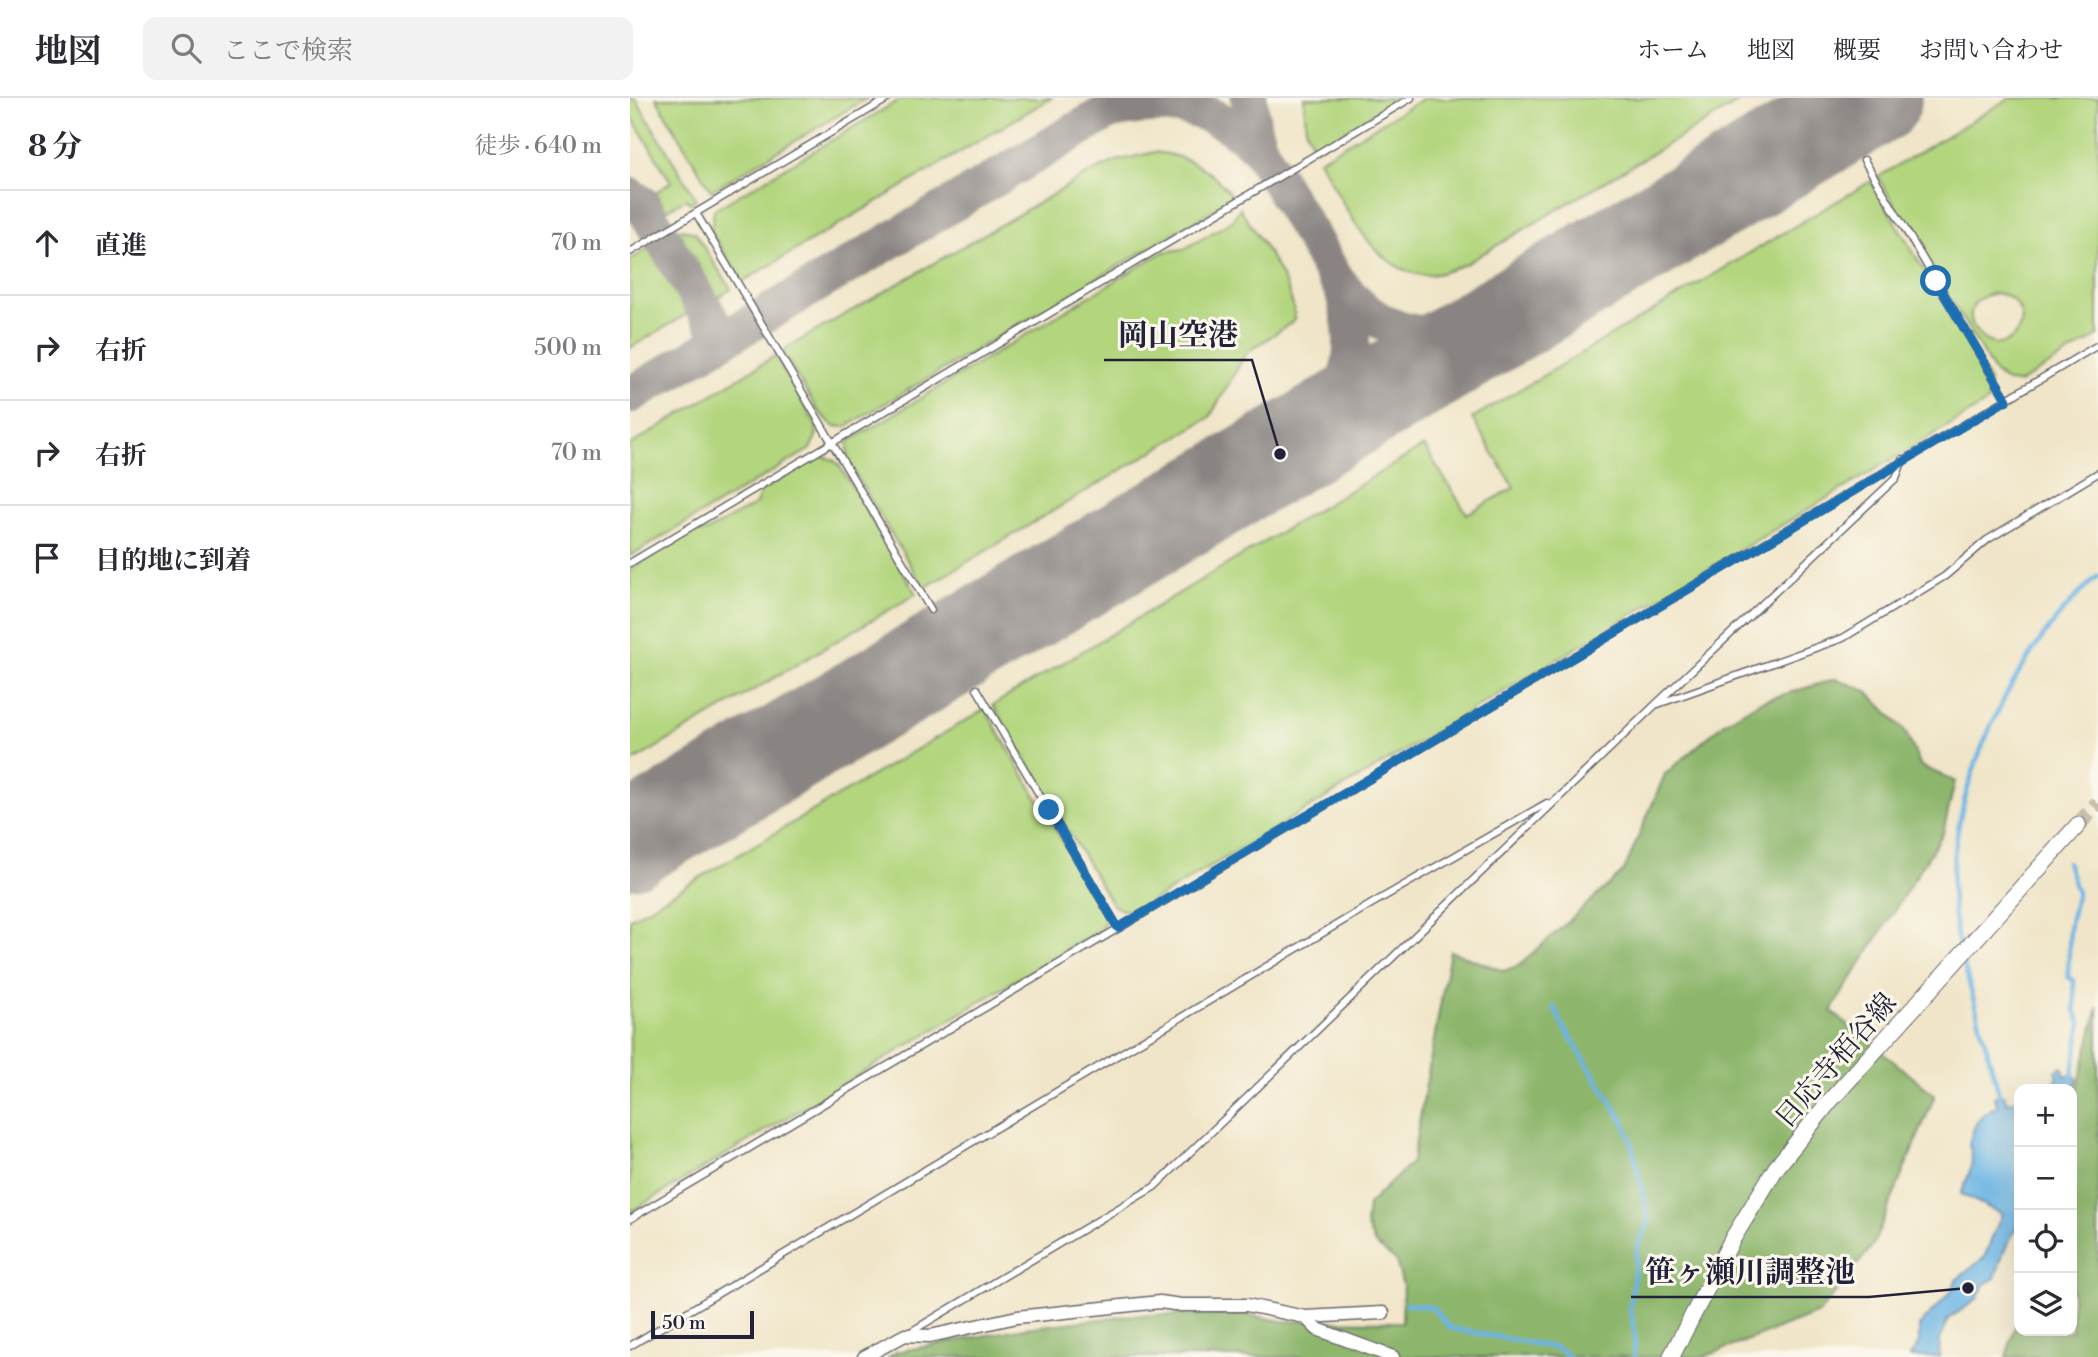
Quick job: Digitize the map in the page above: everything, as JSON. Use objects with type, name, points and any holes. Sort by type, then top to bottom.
[{"type":"main road","name":"日応寺栢谷線","points":[[1671,1357],[1733,1238],[1776,1168],[1829,1102],[1947,974],[2078,825]]},
{"type":"street","points":[[864,1357],[905,1335],[930,1336],[1017,1317],[1160,1302],[1181,1305],[1247,1304],[1305,1317],[1384,1313]]},
{"type":"street","points":[[1305,1317],[1317,1329],[1393,1357]]},
{"type":"lane","points":[[630,253],[889,98]]},
{"type":"lane","points":[[630,563],[1411,98]]},
{"type":"lane","points":[[1864,160],[2007,400]]},
{"type":"lane","points":[[696,214],[931,610]]},
{"type":"lane","points":[[630,1219],[1756,550],[1903,458],[2098,345]]},
{"type":"lane","points":[[905,1335],[1154,1187],[1552,801],[1896,478],[1903,458]]},
{"type":"lane","points":[[1655,705],[1843,638],[1945,576],[1987,540],[2098,473]]},
{"type":"lane","points":[[978,689],[1118,928]]},
{"type":"lane","points":[[630,1346],[1520,816],[1552,801]]},
{"type":"green space","points":[[630,98],[635,98],[696,199],[690,203],[686,199],[663,212],[656,196],[658,191],[671,182],[630,114]]},
{"type":"green space","points":[[656,98],[867,98],[711,191]]},
{"type":"green space","points":[[903,98],[1051,98],[742,282],[711,231],[714,210]]},
{"type":"green space","points":[[1304,98],[1400,98],[1314,150],[1306,130]]},
{"type":"green space","points":[[1424,98],[1746,98],[1465,264],[1445,272],[1423,275],[1404,270],[1373,247],[1348,212],[1319,160]]},
{"type":"green space","points":[[2010,98],[2098,98],[2098,336],[2019,383],[2007,382],[1994,372],[1878,177]],"holes":[[[1996,293],[2018,307],[2021,319],[2017,332],[2007,342],[1995,344],[1976,331],[1971,320],[1972,309],[1980,299]]]},
{"type":"green space","points":[[1155,152],[1179,157],[1200,166],[1218,180],[1234,198],[845,427],[834,426],[818,411],[785,356],[785,349],[1092,172],[1116,161]]},
{"type":"green space","points":[[1871,181],[1989,380],[1988,402],[1141,908],[1126,911],[1112,904],[993,705],[1424,446],[1467,514],[1514,488],[1472,418]]},
{"type":"green space","points":[[1240,208],[1283,279],[1290,294],[1294,321],[1246,353],[1210,417],[924,588],[848,462],[848,442],[1163,252],[1184,249],[1232,221]]},
{"type":"green space","points":[[682,229],[695,233],[731,289],[717,298],[676,233]]},
{"type":"green space","points":[[650,247],[689,313],[630,348],[630,260]]},
{"type":"green space","points":[[775,356],[816,425],[817,434],[810,449],[630,556],[630,445]]},
{"type":"green space","points":[[816,458],[834,460],[841,468],[916,594],[630,763],[630,569],[692,532],[706,532],[756,504],[761,491]]},
{"type":"green space","points":[[1835,679],[1867,691],[1905,731],[1921,766],[1955,781],[1943,833],[1831,1011],[1935,1095],[1873,1245],[1819,1313],[1704,1357],[889,1357],[896,1352],[1025,1328],[1135,1315],[1249,1315],[1282,1321],[1402,1322],[1403,1286],[1396,1261],[1375,1244],[1366,1225],[1368,1205],[1412,1162],[1450,951],[1504,971],[1520,965],[1624,871],[1665,774],[1724,723],[1759,702]]},
{"type":"green space","points":[[985,709],[1103,910],[1105,920],[1101,929],[630,1212],[630,919]]},
{"type":"green space","points":[[2098,1006],[2098,1357],[2006,1357],[2014,1331],[2014,1336],[2077,1336],[2077,1090]]},
{"type":"water","points":[[2062,1067],[2065,1076],[2074,1075],[2077,1079],[2076,1084],[2050,1084],[2058,1079],[2056,1071]]},
{"type":"water","points":[[2004,1095],[2007,1103],[2014,1101],[2014,1232],[1995,1278],[1985,1284],[1976,1300],[1948,1319],[1940,1341],[1939,1357],[1910,1357],[1919,1343],[1919,1326],[1951,1292],[1956,1280],[1984,1258],[2002,1214],[1961,1194],[1972,1164],[1969,1145],[1975,1126],[1985,1113],[1998,1106],[1994,1097]]},
{"type":"waterway","points":[[1960,949],[1953,901],[1955,851],[1965,799],[1982,747],[2005,697],[2033,651],[2064,610],[2098,576]]},
{"type":"waterway","points":[[2067,862],[2077,893],[2070,923],[2068,977],[2074,981],[2075,1011],[2081,1024],[2072,1077]]},
{"type":"waterway","points":[[1963,961],[2001,1101]]},
{"type":"waterway","points":[[1554,1007],[1624,1122],[1632,1144],[1649,1222],[1637,1247],[1630,1308],[1635,1336],[1634,1357]]},
{"type":"waterway","points":[[1407,1304],[1432,1307],[1450,1328],[1557,1348],[1570,1357]]},
{"type":"taxiway","points":[[630,395],[1131,98]]},
{"type":"taxiway","points":[[1249,98],[1253,128],[1260,150],[1334,275],[1359,305],[1378,319],[1397,328],[1438,335],[1482,327],[1505,319]]},
{"type":"taxiway","points":[[1110,111],[1153,105],[1191,109],[1226,123],[1260,150]]},
{"type":"taxiway","points":[[630,196],[642,204],[723,340]]},
{"type":"taxiway","points":[[1280,454],[1320,418],[1334,401],[1344,382],[1350,362],[1351,339],[1341,285]]},
{"type":"runway","points":[[630,842],[1875,98]]},
{"type":"tunnel","points":[[2078,825],[2098,803]]},
{"type":"place","name":"岡山空港","points":[[1280,454]]},
{"type":"place","name":"笹ヶ瀬川調整池","points":[[1968,1288]]},
{"type":"route","points":[[1049,810],[1118,928],[1756,550],[1903,458],[2007,400],[1936,281]]}]
